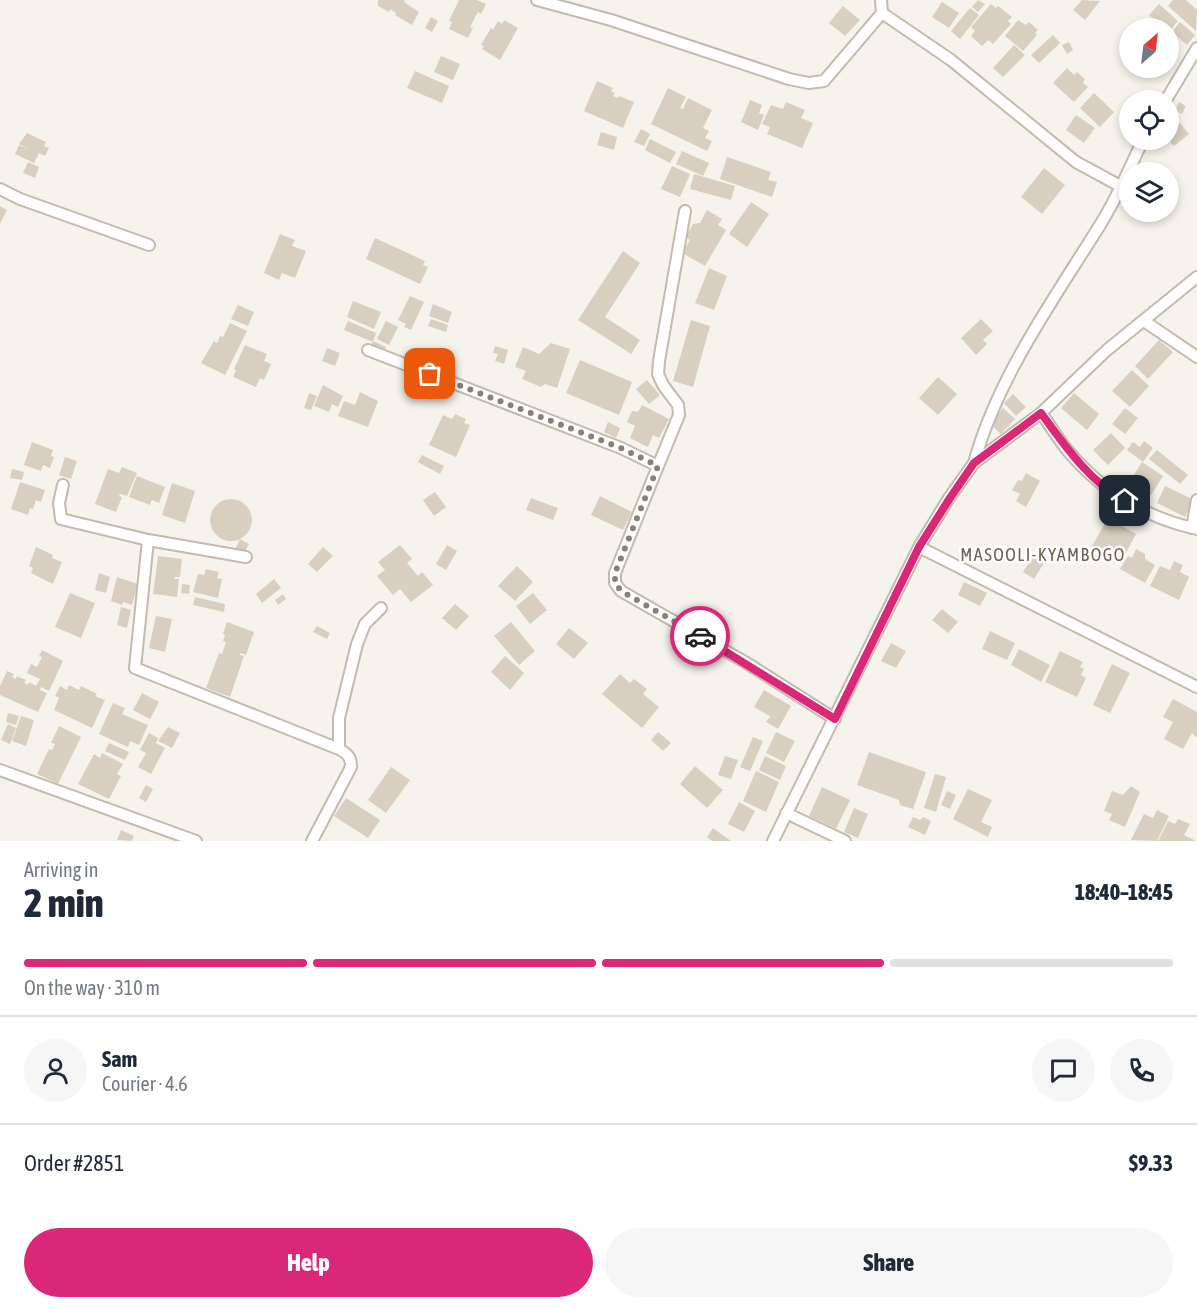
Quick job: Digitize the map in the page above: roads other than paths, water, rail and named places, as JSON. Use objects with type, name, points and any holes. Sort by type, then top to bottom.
[{"type":"street","points":[[537,0],[611,20],[789,80],[809,83],[824,81],[882,13],[881,0]]},
{"type":"street","points":[[882,13],[951,60],[1076,162],[1119,185]]},
{"type":"street","points":[[1172,90],[1197,48]]},
{"type":"street","points":[[0,189],[20,199],[149,245]]},
{"type":"street","points":[[773,841],[919,547],[974,463],[983,433],[1030,338],[1119,192]]},
{"type":"street","points":[[685,211],[658,375],[678,405],[679,415],[615,573],[615,583],[621,591],[745,662],[835,719]]},
{"type":"street","points":[[974,463],[1041,413],[1107,350],[1197,277]]},
{"type":"street","points":[[1144,321],[1197,357]]},
{"type":"street","points":[[368,350],[610,444],[658,466]]},
{"type":"street","points":[[1041,413],[1067,450],[1113,494],[1138,508],[1171,523],[1194,528],[1197,500]]},
{"type":"street","points":[[63,485],[60,503],[61,519],[148,540],[246,557]]},
{"type":"street","points":[[148,540],[135,668],[339,749],[348,754],[351,759],[351,767],[312,841]]},
{"type":"street","points":[[919,547],[1197,687]]},
{"type":"street","points":[[339,749],[339,718],[357,644],[365,624],[381,608]]},
{"type":"street","points":[[0,770],[196,841]]},
{"type":"street","points":[[786,813],[845,841]]},
{"type":"district","name":"MASOOLI-KYAMBOGO","points":[[1043,555]]}]
